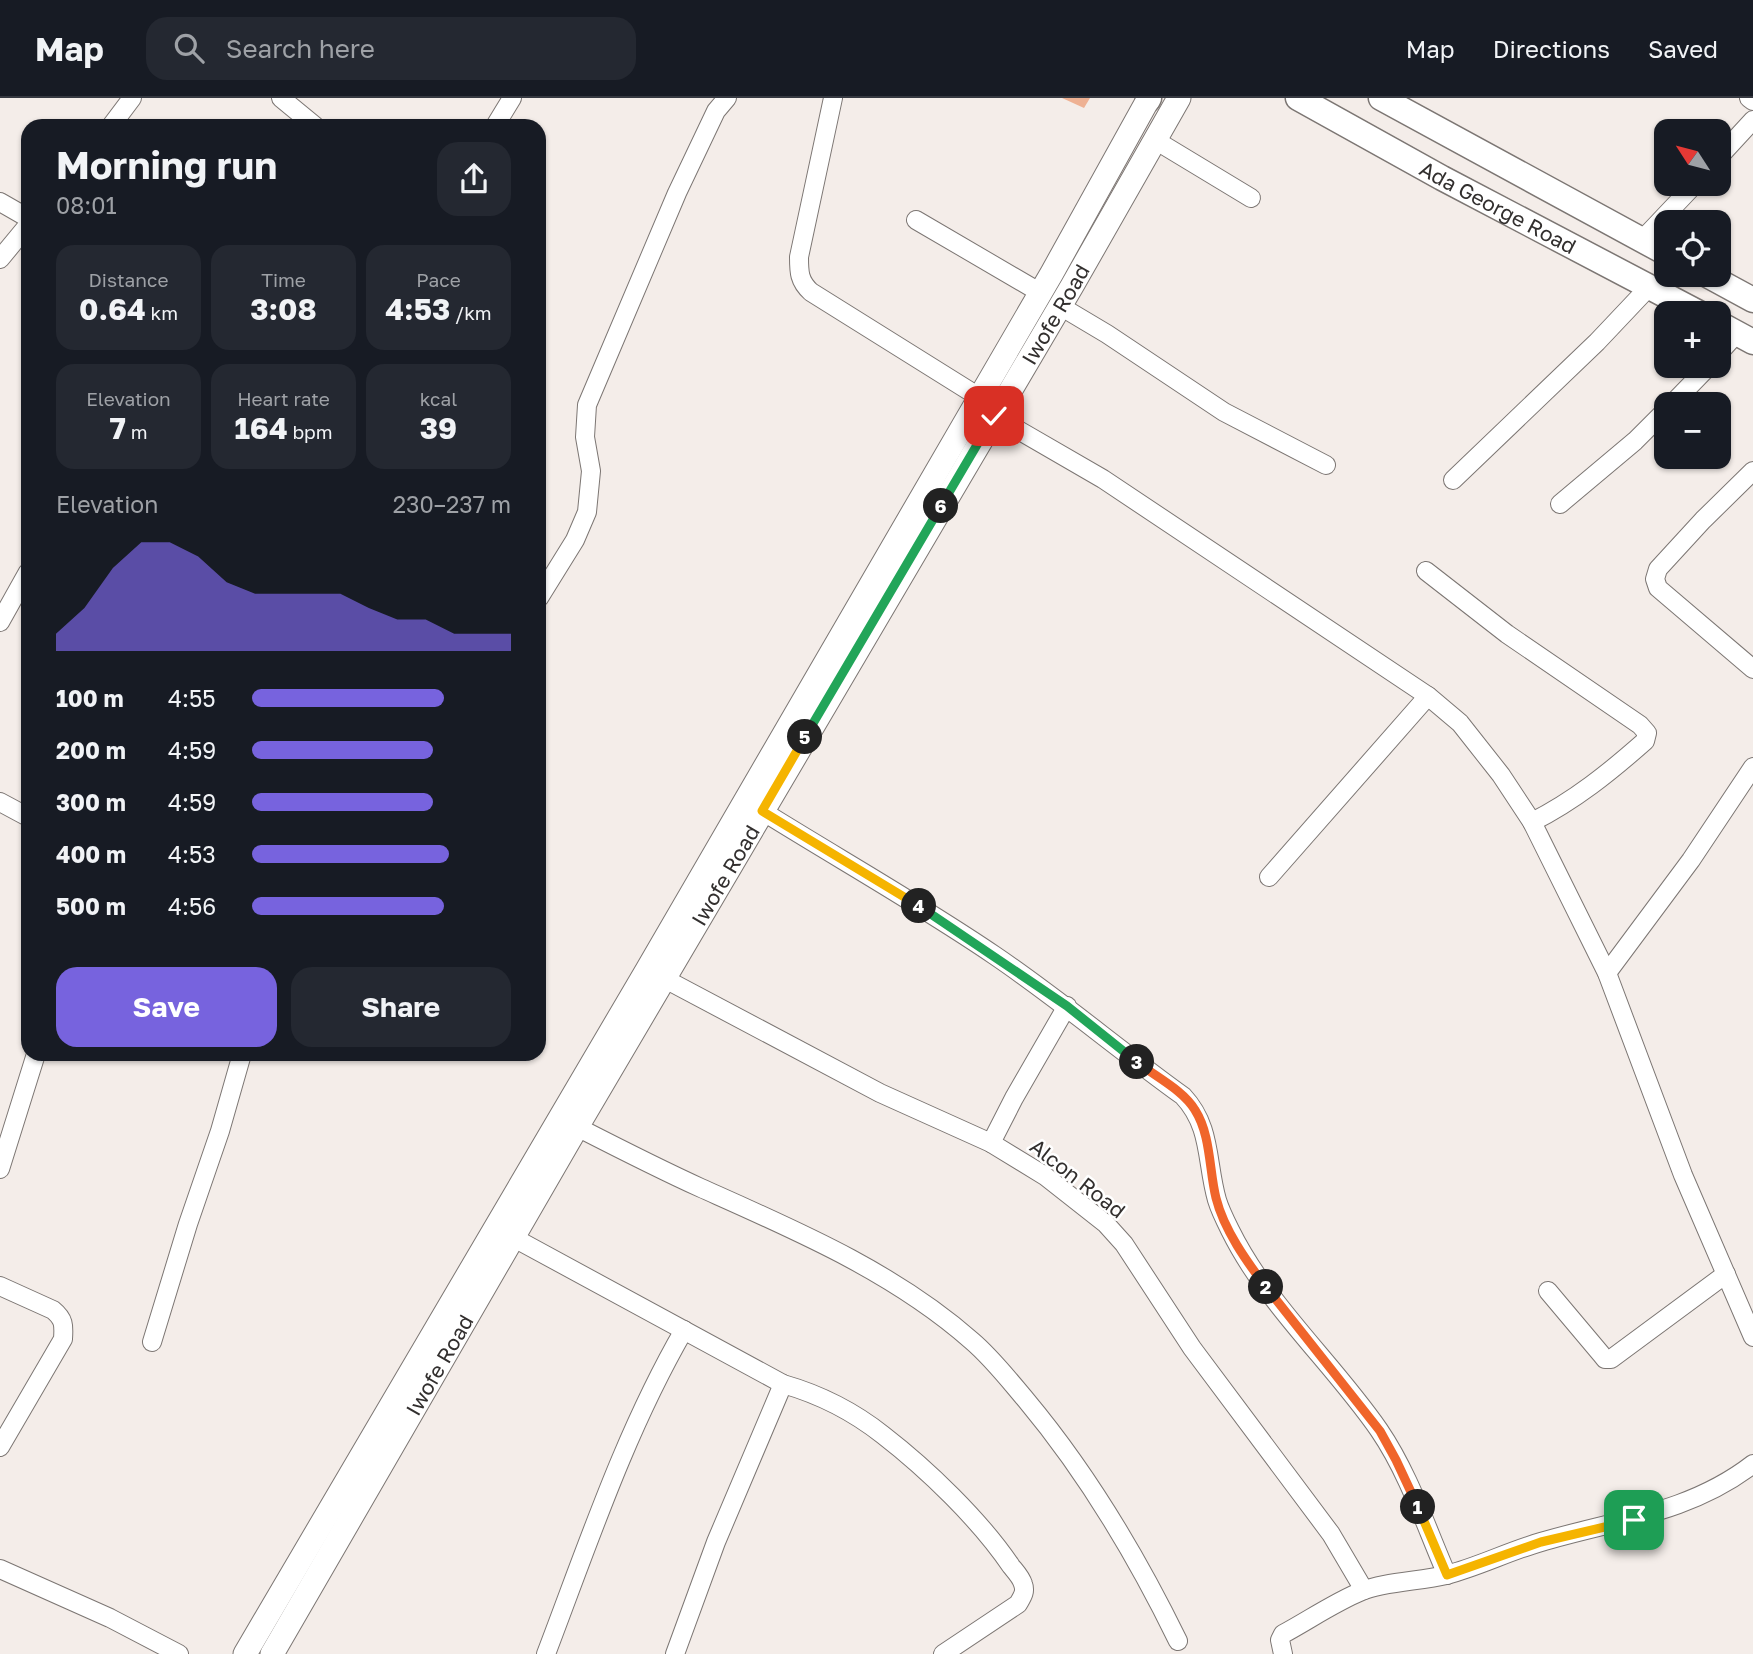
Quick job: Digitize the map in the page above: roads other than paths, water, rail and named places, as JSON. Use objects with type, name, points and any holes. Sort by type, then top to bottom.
[{"type":"main road","name":"Ada George Road","points":[[1298,98],[1676,301]]},
{"type":"main road","name":"Ada George Road","points":[[1381,98],[1654,246]]},
{"type":"main road","points":[[1729,287],[1753,300]]},
{"type":"street","points":[[116,119],[132,98]]},
{"type":"street","points":[[281,98],[306,119]]},
{"type":"street","points":[[499,119],[512,98]]},
{"type":"street","points":[[546,587],[575,540],[587,512],[591,471],[585,437],[587,405],[677,193],[716,111],[727,98]]},
{"type":"street","points":[[833,98],[799,257],[802,284],[979,397]]},
{"type":"street","name":"Iwofe Road","points":[[272,1654],[1179,98]]},
{"type":"street","name":"Iwofe Road","points":[[245,1654],[1041,293],[1149,99]]},
{"type":"street","points":[[1731,144],[1753,120]]},
{"type":"street","points":[[1155,141],[1251,198]]},
{"type":"street","points":[[1642,240],[1684,196]]},
{"type":"street","points":[[0,202],[21,214]]},
{"type":"street","points":[[916,220],[1041,293]]},
{"type":"street","points":[[0,259],[21,234]]},
{"type":"street","points":[[1453,480],[1597,342],[1649,287]]},
{"type":"street","points":[[1060,306],[1224,412],[1326,465]]},
{"type":"street","points":[[1684,392],[1697,378]]},
{"type":"street","points":[[994,416],[1103,478],[1428,696],[1460,723],[1502,775],[1532,822],[1607,973],[1683,1175],[1753,1337]]},
{"type":"street","points":[[1560,504],[1654,422]]},
{"type":"street","points":[[1753,471],[1658,569],[1655,579],[1658,588],[1753,669]]},
{"type":"street","points":[[1426,571],[1507,634],[1591,690],[1647,733],[1645,741],[1602,777],[1563,807],[1532,822]]},
{"type":"street","points":[[0,622],[21,584]]},
{"type":"street","points":[[1269,877],[1428,696]]},
{"type":"street","points":[[1607,973],[1691,860],[1753,767]]},
{"type":"street","points":[[0,804],[21,814]]},
{"type":"street","points":[[762,811],[922,907],[1067,1006],[1183,1096],[1194,1108],[1203,1127],[1217,1202],[1230,1232],[1289,1319],[1380,1431],[1396,1460],[1447,1575]]},
{"type":"street","name":"Alcon Road","points":[[665,979],[880,1093],[991,1143],[1062,1189],[1106,1224],[1124,1244],[1192,1348],[1331,1534],[1364,1590]]},
{"type":"street","points":[[991,1143],[1067,1006]]},
{"type":"street","points":[[0,1170],[34,1061]]},
{"type":"street","points":[[152,1342],[240,1061]]},
{"type":"street","points":[[577,1127],[664,1171],[835,1250],[932,1310],[973,1342],[1048,1426],[1079,1471],[1127,1544],[1178,1641]]},
{"type":"street","points":[[514,1238],[783,1384],[824,1399],[883,1434],[964,1510],[1001,1550],[1023,1583],[1023,1596],[1018,1604],[943,1654]]},
{"type":"street","points":[[1548,1291],[1605,1359],[1611,1359],[1727,1274]]},
{"type":"street","points":[[0,1286],[53,1310],[65,1324],[63,1339],[0,1447]]},
{"type":"street","points":[[546,1654],[601,1506],[657,1377],[684,1330]]},
{"type":"street","points":[[675,1654],[716,1542],[783,1384]]},
{"type":"street","points":[[1283,1654],[1280,1640],[1283,1634],[1364,1590],[1447,1575],[1541,1542],[1634,1520],[1683,1503],[1734,1479],[1753,1464]]},
{"type":"street","points":[[0,1569],[110,1618],[180,1654]]}]
